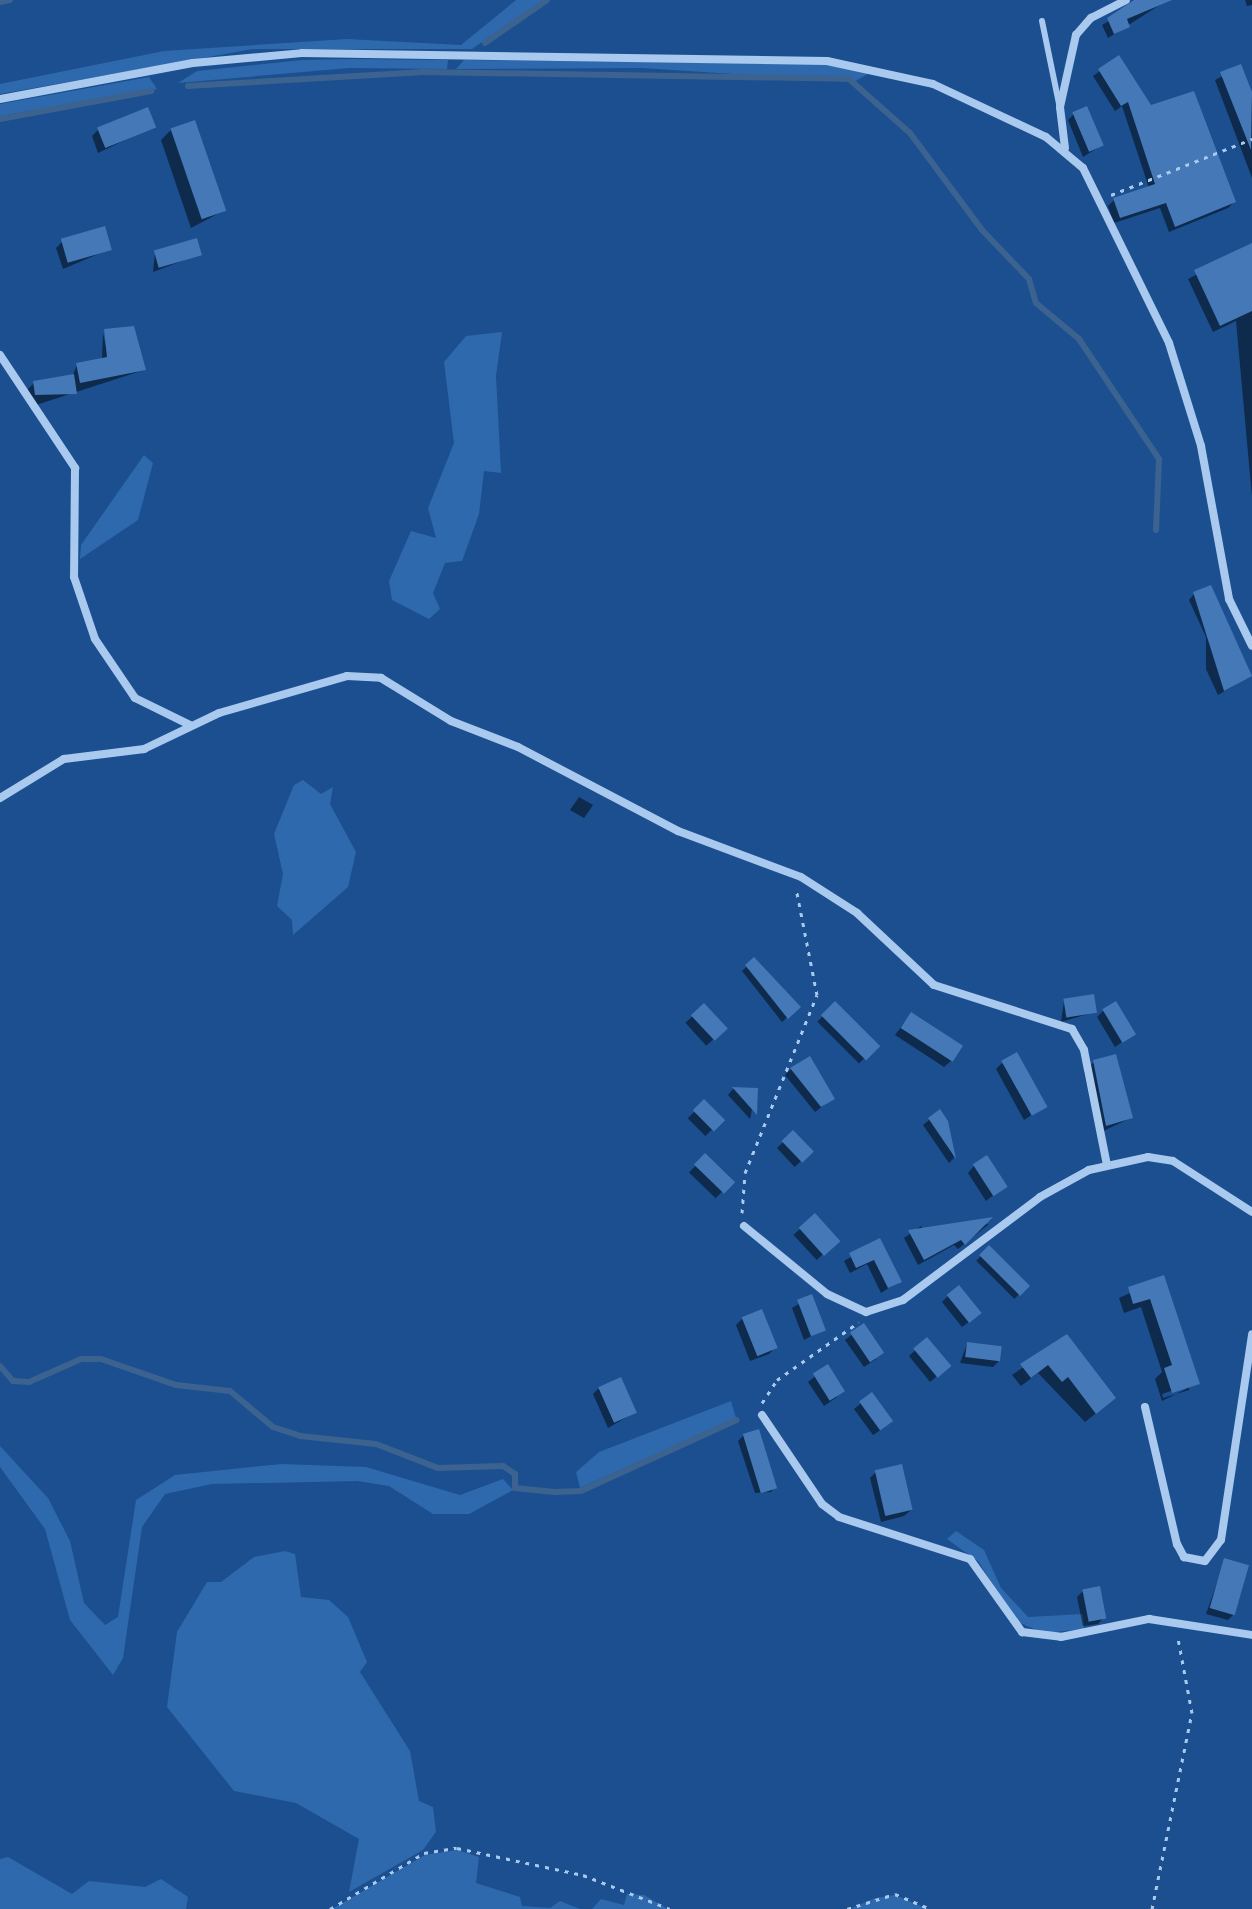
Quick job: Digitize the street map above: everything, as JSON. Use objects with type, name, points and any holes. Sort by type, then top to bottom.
[{"type":"street","points":[[1126,0],[1091,18],[1076,35],[1060,107],[1065,148],[1100,199],[1169,343],[1201,446],[1229,599],[1252,646]]},
{"type":"street","points":[[0,99],[193,63],[302,53],[827,61],[907,74],[1065,148]]},
{"type":"street","points":[[0,355],[75,468],[74,577],[95,639],[135,698],[190,725]]},
{"type":"street","points":[[0,798],[64,759],[136,751],[190,725],[347,676],[381,678],[451,721],[518,747],[678,831],[801,877],[857,913],[934,985],[1072,1029],[1084,1050],[1107,1165]]},
{"type":"street","points":[[744,1226],[827,1294],[866,1312],[903,1300],[1040,1197],[1107,1165],[1173,1161],[1252,1212]]},
{"type":"street","points":[[1145,1407],[1177,1544],[1193,1562],[1205,1561],[1221,1540],[1252,1334]]},
{"type":"street","points":[[762,1415],[822,1504],[847,1520],[970,1559],[1022,1632],[1061,1637],[1169,1619],[1252,1635]]},
{"type":"lane","points":[[1042,21],[1060,107]]},
{"type":"path","points":[[1100,199],[1252,139]]},
{"type":"path","points":[[744,1226],[745,1173],[817,995],[793,896],[801,877]]},
{"type":"path","points":[[762,1415],[762,1396],[777,1380],[866,1312]]},
{"type":"path","points":[[1152,1909],[1192,1713],[1169,1619]]},
{"type":"path","points":[[330,1909],[424,1853],[457,1848],[583,1875],[670,1909]]},
{"type":"path","points":[[847,1909],[895,1894],[931,1909]]},
{"type":"shaded area","points":[[516,0],[543,0],[472,49],[253,49],[0,94],[0,84],[164,51],[347,39],[461,45]]},
{"type":"shaded area","points":[[302,60],[448,60],[447,69],[349,68],[178,83],[197,71]]},
{"type":"shaded area","points":[[464,60],[828,64],[873,71],[854,82],[642,68],[456,69]]},
{"type":"shaded area","points":[[149,77],[157,89],[0,116],[0,104]]},
{"type":"shaded area","points":[[502,332],[496,376],[501,473],[484,471],[479,514],[462,561],[445,563],[433,593],[440,609],[429,619],[392,600],[389,581],[411,531],[436,538],[428,508],[454,443],[444,362],[466,336]]},
{"type":"shaded area","points":[[144,455],[153,463],[138,520],[80,559],[81,545]]},
{"type":"shaded area","points":[[303,780],[321,794],[333,787],[330,804],[356,852],[348,887],[293,935],[292,920],[277,906],[283,874],[274,834],[294,785]]},
{"type":"shaded area","points":[[731,1401],[736,1418],[580,1488],[576,1472],[599,1452]]},
{"type":"shaded area","points":[[0,1446],[48,1498],[70,1541],[84,1603],[105,1625],[118,1617],[136,1500],[175,1475],[281,1464],[366,1467],[460,1495],[503,1479],[513,1490],[469,1514],[433,1514],[389,1486],[357,1481],[212,1484],[165,1494],[142,1527],[123,1658],[113,1675],[70,1620],[45,1529],[0,1467]]},
{"type":"shaded area","points":[[956,1531],[984,1550],[1001,1588],[1028,1617],[1083,1614],[1084,1629],[1044,1633],[1013,1620],[979,1562],[947,1539]]},
{"type":"shaded area","points":[[285,1551],[295,1554],[301,1597],[329,1600],[348,1617],[367,1662],[360,1672],[410,1751],[419,1801],[433,1807],[436,1832],[423,1850],[349,1892],[359,1839],[296,1803],[234,1791],[167,1707],[177,1632],[207,1582],[221,1582],[254,1557]]},
{"type":"shaded area","points":[[457,1850],[479,1857],[476,1883],[520,1897],[522,1906],[550,1908],[560,1901],[580,1909],[332,1909],[425,1855]]},
{"type":"shaded area","points":[[8,1857],[72,1894],[89,1881],[145,1887],[161,1879],[188,1897],[186,1909],[0,1909],[0,1859]]},
{"type":"shaded area","points":[[627,1894],[644,1895],[668,1909],[592,1909],[601,1899],[624,1905]]},
{"type":"shaded area","points":[[895,1895],[928,1909],[850,1909],[875,1898]]},
{"type":"building","points":[[1134,0],[1172,0],[1127,19],[1130,27],[1114,34],[1107,18]]},
{"type":"building","points":[[1119,55],[1151,105],[1194,91],[1236,202],[1175,227],[1166,203],[1120,218],[1113,198],[1155,184],[1128,102],[1121,106],[1098,69]]},
{"type":"building","points":[[1241,64],[1252,92],[1251,150],[1220,72]]},
{"type":"building","points":[[1087,106],[1104,146],[1089,152],[1072,112]]},
{"type":"building","points":[[148,107],[156,127],[105,148],[97,128]]},
{"type":"building","points":[[195,120],[226,211],[202,219],[170,128]]},
{"type":"building","points":[[105,226],[112,250],[68,263],[61,239]]},
{"type":"building","points":[[197,238],[202,255],[159,268],[154,250]]},
{"type":"building","points":[[1252,243],[1252,311],[1220,326],[1194,270]]},
{"type":"building","points":[[134,326],[146,370],[80,383],[76,363],[107,357],[104,329]]},
{"type":"building","points":[[74,374],[77,394],[35,395],[33,381]]},
{"type":"building","points":[[1211,585],[1252,676],[1224,691],[1193,592]]},
{"type":"building","points":[[754,957],[801,1007],[788,1019],[745,965]]},
{"type":"building","points":[[1094,994],[1097,1013],[1066,1018],[1063,999]]},
{"type":"building","points":[[835,1001],[880,1046],[866,1060],[821,1015]]},
{"type":"building","points":[[1116,1001],[1136,1034],[1122,1043],[1102,1009]]},
{"type":"building","points":[[704,1003],[728,1029],[715,1041],[691,1015]]},
{"type":"building","points":[[911,1012],[963,1046],[953,1062],[901,1028]]},
{"type":"building","points":[[1017,1052],[1048,1107],[1032,1116],[1001,1061]]},
{"type":"building","points":[[1116,1054],[1133,1118],[1106,1126],[1093,1060]]},
{"type":"building","points":[[810,1056],[835,1099],[821,1107],[790,1068]]},
{"type":"building","points":[[732,1087],[758,1088],[757,1115]]},
{"type":"building","points":[[704,1099],[725,1120],[714,1132],[693,1110]]},
{"type":"building","points":[[940,1109],[948,1121],[956,1159],[928,1118]]},
{"type":"building","points":[[793,1130],[814,1152],[802,1163],[781,1141]]},
{"type":"building","points":[[705,1153],[735,1182],[724,1194],[694,1165]]},
{"type":"building","points":[[987,1155],[1008,1187],[993,1196],[973,1164]]},
{"type":"building","points":[[815,1213],[840,1241],[824,1256],[799,1228]]},
{"type":"building","points":[[993,1217],[965,1245],[961,1240],[924,1260],[908,1230]]},
{"type":"building","points":[[880,1238],[902,1282],[888,1288],[874,1260],[856,1268],[849,1253]]},
{"type":"building","points":[[989,1245],[1030,1286],[1020,1296],[979,1255]]},
{"type":"building","points":[[1164,1275],[1200,1384],[1172,1393],[1164,1368],[1172,1365],[1150,1299],[1133,1304],[1128,1287]]},
{"type":"building","points":[[959,1285],[982,1313],[969,1323],[947,1295]]},
{"type":"building","points":[[812,1294],[826,1330],[811,1336],[797,1300]]},
{"type":"building","points":[[762,1309],[778,1348],[757,1356],[742,1317]]},
{"type":"building","points":[[864,1323],[884,1353],[870,1362],[850,1333]]},
{"type":"building","points":[[1067,1334],[1116,1398],[1096,1414],[1068,1377],[1062,1382],[1048,1365],[1031,1378],[1020,1364]]},
{"type":"building","points":[[927,1337],[951,1366],[938,1378],[913,1349]]},
{"type":"building","points":[[967,1342],[1002,1346],[1000,1361],[965,1357]]},
{"type":"building","points":[[828,1364],[845,1391],[830,1401],[813,1374]]},
{"type":"building","points":[[621,1377],[637,1413],[614,1423],[598,1387]]},
{"type":"building","points":[[872,1392],[893,1421],[880,1431],[859,1401]]},
{"type":"building","points":[[759,1429],[777,1488],[761,1493],[743,1434]]},
{"type":"building","points":[[902,1464],[913,1510],[885,1516],[875,1470]]},
{"type":"building","points":[[1224,1558],[1249,1565],[1235,1615],[1210,1608]]},
{"type":"building","points":[[1100,1586],[1106,1618],[1089,1622],[1082,1589]]},
{"type":"waterway","points":[[0,2],[10,0]]},
{"type":"waterway","points":[[485,43],[547,0]]},
{"type":"waterway","points":[[188,86],[421,72],[849,79],[910,133],[982,230],[1029,279],[1036,303],[1079,339],[1159,459],[1156,530]]},
{"type":"waterway","points":[[0,119],[151,91]]},
{"type":"waterway","points":[[0,1366],[13,1381],[29,1382],[81,1359],[101,1359],[176,1385],[230,1391],[273,1427],[300,1436],[376,1444],[438,1468],[503,1466],[515,1474],[515,1488],[555,1492],[581,1491],[737,1420]]}]
